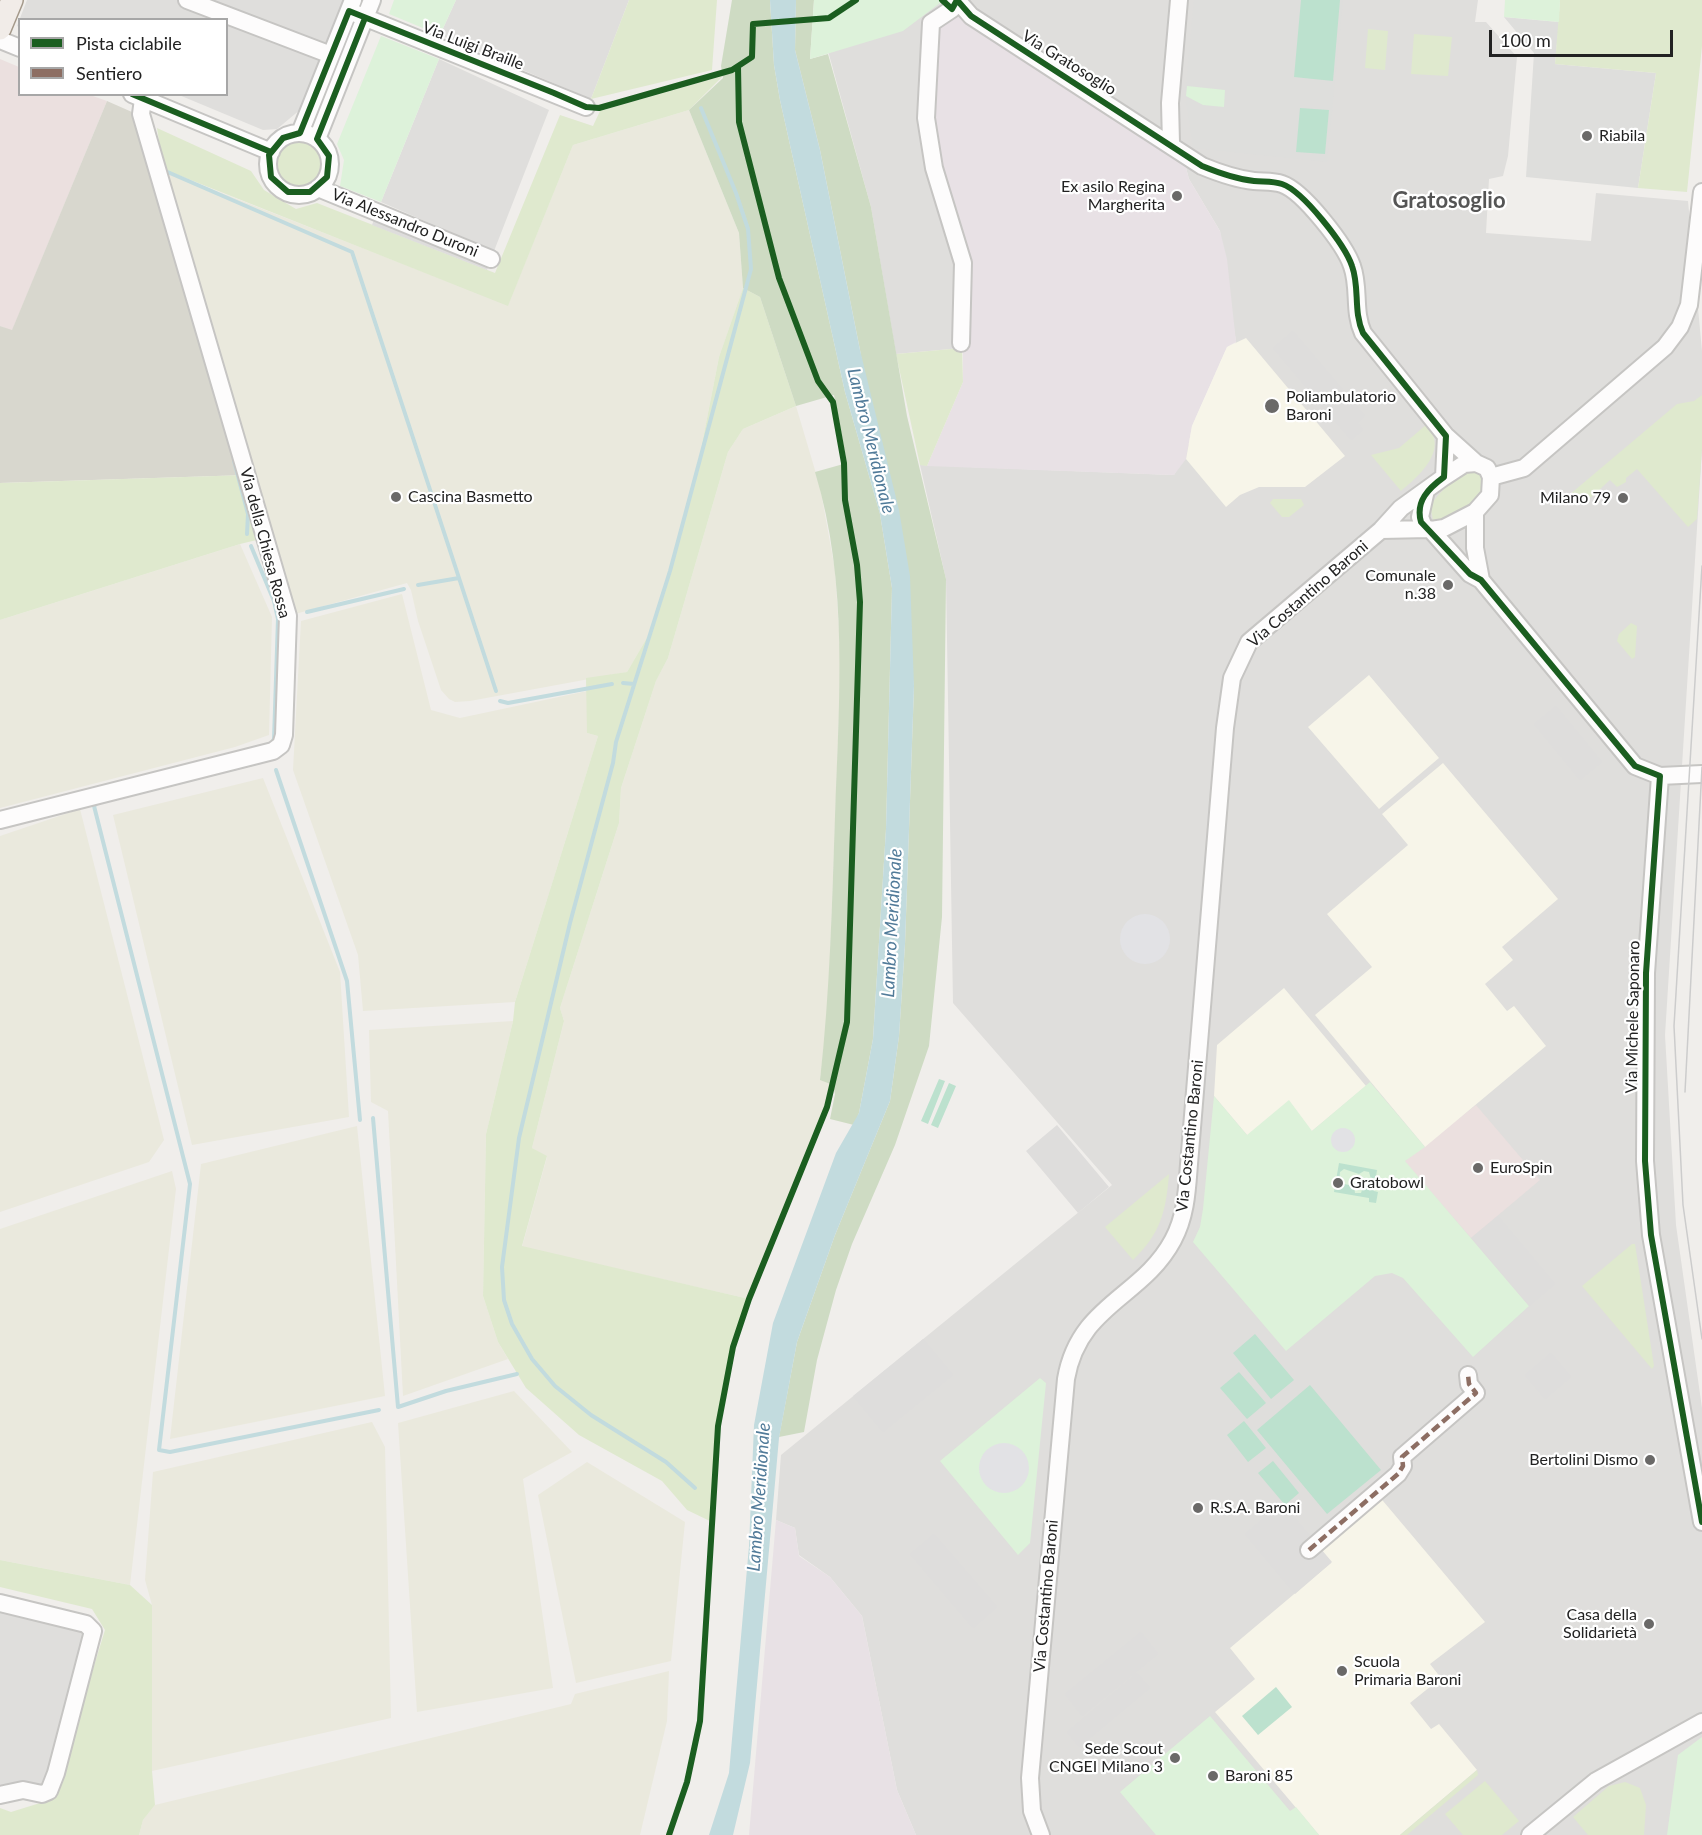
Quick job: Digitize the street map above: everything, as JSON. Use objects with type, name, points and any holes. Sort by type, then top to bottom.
[{"type":"main road","points":[[0,29],[12,0]]},
{"type":"street","points":[[187,0],[331,55]]},
{"type":"street","points":[[317,139],[372,0]]},
{"type":"street","name":"Via Gratosoglio","points":[[961,343],[963,263],[934,168],[926,118],[931,23],[952,9],[957,0],[971,16],[1171,143]]},
{"type":"street","points":[[1179,0],[1170,103],[1171,143],[1202,166],[1224,175],[1279,183],[1295,192],[1336,237],[1348,256],[1354,274],[1356,315],[1363,333],[1446,436],[1476,463],[1486,468],[1491,477],[1490,495],[1475,512],[1475,548],[1481,580]]},
{"type":"street","points":[[300,133],[351,6]]},
{"type":"street","name":"Via Luigi Braille","points":[[351,6],[365,18],[586,106]]},
{"type":"street","points":[[0,40],[18,47]]},
{"type":"street","points":[[138,97],[271,152]]},
{"type":"street","name":"Via della Chiesa Rossa","points":[[0,820],[273,751],[281,745],[284,735],[288,616],[141,114],[138,97]]},
{"type":"street","points":[[300,133],[317,139],[326,149],[330,164],[327,177],[318,188],[303,194],[281,189],[270,174],[268,163],[271,152],[283,138],[300,133]]},
{"type":"street","name":"Via Alessandro Duroni","points":[[318,188],[491,259]]},
{"type":"street","points":[[1491,477],[1524,468],[1665,347],[1680,327],[1689,305],[1702,192]]},
{"type":"street","points":[[1444,477],[1446,436]]},
{"type":"street","name":"Via Costantino Baroni","points":[[1041,1835],[1032,1811],[1029,1778],[1066,1379],[1072,1353],[1085,1329],[1158,1262],[1172,1242],[1183,1213],[1232,678],[1249,642],[1381,530],[1401,508],[1464,464],[1476,463]]},
{"type":"street","points":[[1426,490],[1420,518],[1470,574],[1481,580],[1635,766],[1660,776],[1702,774]]},
{"type":"street","name":"Via Costantino Baroni","points":[[1381,530],[1430,530],[1460,522],[1475,512]]},
{"type":"street","name":"Via Michele Saponaro","points":[[1660,776],[1646,973],[1645,1161],[1652,1235],[1702,1522]]},
{"type":"street","points":[[1309,1550],[1398,1474],[1403,1466],[1402,1457],[1476,1393],[1469,1384],[1468,1375]]},
{"type":"street","points":[[0,1603],[86,1624],[93,1630],[56,1773],[49,1791],[42,1794],[23,1790],[0,1795]]},
{"type":"street","points":[[1530,1835],[1596,1781],[1702,1722]]},
{"type":"shaded area","points":[[27,0],[346,0],[301,109],[277,129],[263,130],[181,96],[228,96],[228,18],[20,18]]},
{"type":"shaded area","points":[[456,0],[629,0],[591,99],[440,35]]},
{"type":"shaded area","points":[[814,0],[1478,0],[1475,22],[1486,22],[1517,57],[1508,156],[1503,176],[1489,179],[1486,233],[1591,241],[1596,193],[1688,201],[1702,351],[1702,449],[1665,1035],[1676,1225],[1702,1408],[1702,1835],[916,1835],[897,1790],[862,1616],[830,1577],[799,1555],[795,1528],[776,1520],[781,1455],[1112,1185],[953,1003],[946,579],[920,465],[1174,475],[1236,342],[1220,231],[1189,179],[1185,164],[963,263],[962,348],[896,354],[871,207]]},
{"type":"shaded area","points":[[1194,0],[1343,0],[1327,162],[1193,148],[1185,96]]},
{"type":"shaded area","points":[[952,9],[1185,164],[1189,179],[1220,231],[1227,259],[1236,342],[1227,347],[1192,426],[1186,459],[1174,475],[927,466],[963,382],[963,263],[934,168],[931,23]]},
{"type":"shaded area","points":[[1504,17],[1559,22],[1555,64],[1656,73],[1638,188],[1526,177],[1534,53]]},
{"type":"shaded area","points":[[0,59],[18,67],[18,96],[93,96],[107,101],[12,331],[0,326]]},
{"type":"shaded area","points":[[439,59],[549,110],[494,251],[381,202]]},
{"type":"shaded area","points":[[107,101],[141,116],[247,475],[0,483],[0,326],[12,330]]},
{"type":"shaded area","points":[[689,110],[739,233],[743,288],[719,357],[701,449],[670,571],[648,636],[627,672],[455,702],[441,690],[407,583],[288,616],[158,168],[508,305],[573,145]]},
{"type":"shaded area","points":[[375,217],[489,264],[487,270],[372,225]]},
{"type":"shaded area","points":[[1293,331],[1365,416],[1358,423],[1363,430],[1351,440],[1273,348]]},
{"type":"shaded area","points":[[1246,338],[1345,456],[1305,487],[1259,487],[1240,495],[1226,507],[1186,459],[1192,426],[1227,347]]},
{"type":"shaded area","points":[[796,406],[820,487],[835,570],[841,660],[828,1014],[820,1079],[833,1085],[827,1107],[749,1299],[522,1247],[547,1157],[532,1148],[564,1021],[560,1008],[619,823],[621,788],[656,681],[668,658],[728,452],[743,429]]},
{"type":"shaded area","points":[[240,544],[272,617],[269,735],[235,747],[0,808],[0,620]]},
{"type":"shaded area","points":[[402,594],[431,710],[460,718],[587,691],[587,733],[598,736],[515,1002],[363,1011],[358,955],[293,770],[301,621]]},
{"type":"shaded area","points":[[1369,675],[1439,758],[1379,809],[1308,727]]},
{"type":"shaded area","points":[[1556,706],[1602,762],[1580,780],[1534,724]]},
{"type":"shaded area","points":[[1443,763],[1558,899],[1502,947],[1513,960],[1485,984],[1507,1011],[1514,1006],[1546,1046],[1425,1147],[1315,1015],[1372,967],[1327,914],[1408,845],[1382,814]]},
{"type":"shaded area","points":[[263,778],[340,972],[349,1117],[192,1145],[113,815]]},
{"type":"shaded area","points":[[80,809],[164,1140],[149,1162],[0,1212],[0,836]]},
{"type":"shaded area","points":[[1145,914],[1159,918],[1166,925],[1170,939],[1166,953],[1159,960],[1145,964],[1131,960],[1124,953],[1120,939],[1124,925],[1131,918]]},
{"type":"shaded area","points":[[1284,988],[1366,1086],[1312,1131],[1247,1135],[1214,1096],[1217,1045]]},
{"type":"shaded area","points":[[513,1021],[486,1134],[483,1296],[498,1342],[508,1359],[403,1396],[388,1111],[371,1102],[369,1030]]},
{"type":"shaded area","points":[[1476,1105],[1540,1180],[1471,1238],[1404,1161]]},
{"type":"shaded area","points":[[1057,1125],[1109,1187],[1078,1213],[1026,1151]]},
{"type":"shaded area","points":[[357,1126],[385,1396],[170,1439],[201,1164]]},
{"type":"shaded area","points":[[1343,1128],[1351,1132],[1355,1140],[1351,1148],[1343,1152],[1335,1148],[1331,1140],[1335,1132]]},
{"type":"shaded area","points":[[172,1171],[176,1189],[130,1585],[0,1560],[0,1229]]},
{"type":"shaded area","points":[[1498,1216],[1555,1284],[1529,1306],[1471,1238]]},
{"type":"shaded area","points":[[923,1339],[953,1375],[883,1432],[853,1396]]},
{"type":"shaded area","points":[[1551,1353],[1571,1377],[1545,1399],[1525,1375]]},
{"type":"shaded area","points":[[514,1391],[572,1452],[523,1479],[553,1688],[417,1712],[398,1423]]},
{"type":"shaded area","points":[[372,1422],[385,1447],[391,1718],[152,1771],[152,1605],[145,1580],[153,1472]]},
{"type":"shaded area","points":[[999,1443],[1009,1443],[1022,1450],[1029,1463],[1029,1473],[1022,1486],[1009,1493],[999,1493],[990,1489],[983,1482],[979,1473],[979,1463],[983,1454],[990,1447]]},
{"type":"shaded area","points":[[587,1462],[685,1522],[671,1661],[576,1683],[538,1495]]},
{"type":"shaded area","name":"Scuola Primaria Baroni","points":[[1378,1495],[1485,1622],[1430,1664],[1441,1678],[1410,1703],[1431,1729],[1439,1724],[1477,1770],[1400,1835],[1319,1835],[1215,1712],[1255,1679],[1230,1648],[1331,1563],[1318,1546]]},
{"type":"shaded area","points":[[1282,1503],[1332,1562],[1295,1594],[1245,1534]]},
{"type":"shaded area","points":[[776,1520],[795,1528],[799,1556],[830,1577],[862,1616],[897,1790],[916,1835],[749,1835]]},
{"type":"shaded area","points":[[934,1534],[997,1607],[973,1628],[910,1554]]},
{"type":"shaded area","points":[[0,1605],[88,1626],[44,1787],[0,1791]]},
{"type":"shaded area","points":[[1141,1632],[1158,1654],[1082,1716],[1065,1694]]},
{"type":"shaded area","points":[[669,1671],[667,1721],[640,1835],[139,1835],[143,1820],[155,1805],[571,1704],[575,1694]]},
{"type":"shaded area","points":[[1137,1673],[1150,1688],[1079,1747],[1067,1732]]},
{"type":"green space","points":[[394,0],[456,0],[440,35],[389,14]]},
{"type":"green space","points":[[629,0],[717,0],[712,70],[591,99]]},
{"type":"green space","points":[[732,0],[770,0],[774,65],[780,100],[845,392],[880,514],[892,588],[886,829],[873,1039],[859,1113],[854,1125],[830,1119],[835,1094],[833,1085],[820,1080],[830,948],[839,642],[833,556],[826,514],[815,472],[847,463],[834,395],[796,406],[760,297],[743,288],[739,233],[689,110],[723,78],[721,66]]},
{"type":"green space","points":[[796,0],[814,0],[810,59],[828,54],[871,207],[907,416],[946,579],[942,917],[929,1046],[895,1145],[852,1244],[836,1290],[817,1360],[804,1432],[779,1437],[797,1342],[835,1235],[890,1101],[899,1036],[905,944],[914,686],[860,350],[820,150],[795,50]]},
{"type":"green space","points":[[814,0],[944,0],[903,31],[810,59]]},
{"type":"green space","points":[[1301,0],[1340,0],[1333,81],[1294,77]]},
{"type":"green space","points":[[1505,0],[1560,0],[1559,22],[1504,17]]},
{"type":"green space","points":[[1560,0],[1702,0],[1702,46],[1687,192],[1638,188],[1656,73],[1555,64]]},
{"type":"green space","points":[[1368,29],[1388,31],[1385,70],[1365,68]]},
{"type":"green space","points":[[1414,34],[1452,37],[1448,76],[1411,74]]},
{"type":"green space","points":[[381,36],[439,59],[381,202],[340,186],[344,160],[337,144]]},
{"type":"green space","points":[[723,76],[689,110],[573,145],[508,306],[163,169],[157,128],[251,171],[264,190],[296,209],[317,203],[495,273],[560,115],[593,126],[600,111]]},
{"type":"green space","points":[[1187,86],[1225,90],[1224,107],[1203,105],[1186,96]]},
{"type":"green space","points":[[1300,108],[1329,110],[1325,154],[1296,152]]},
{"type":"green space","points":[[298,141],[314,148],[321,164],[314,180],[298,187],[282,180],[275,164],[282,148]]},
{"type":"green space","points":[[743,288],[760,297],[796,406],[743,429],[728,452],[668,658],[656,681],[621,788],[619,823],[560,1008],[564,1021],[532,1148],[547,1156],[522,1246],[749,1299],[724,1384],[718,1426],[712,1522],[687,1510],[662,1481],[579,1435],[526,1388],[498,1342],[483,1296],[486,1134],[513,1021],[515,1002],[598,736],[587,733],[586,678],[627,672],[648,636],[670,571],[701,449],[719,357]]},
{"type":"green space","points":[[962,348],[963,382],[927,466],[920,465],[896,354]]},
{"type":"green space","points":[[1702,395],[1702,449],[1697,519],[1688,527],[1637,469],[1626,478],[1626,482],[1617,487],[1610,480],[1588,500],[1581,503],[1575,505],[1562,501],[1677,404],[1694,401]]},
{"type":"green space","points":[[1426,425],[1433,434],[1435,443],[1433,452],[1423,470],[1401,491],[1371,455],[1399,448]]},
{"type":"green space","points":[[1475,470],[1480,470],[1488,484],[1468,511],[1437,523],[1433,520],[1430,506],[1439,494],[1455,480]]},
{"type":"green space","points":[[247,475],[265,538],[0,620],[0,483]]},
{"type":"green space","points":[[1273,499],[1301,499],[1304,505],[1289,517],[1282,517],[1270,503]]},
{"type":"green space","points":[[1631,623],[1637,626],[1635,657],[1632,659],[1617,641],[1619,634]]},
{"type":"green space","points":[[939,1079],[945,1081],[928,1124],[921,1121]]},
{"type":"green space","points":[[1370,1082],[1425,1147],[1405,1161],[1529,1306],[1473,1357],[1403,1278],[1392,1273],[1375,1276],[1286,1351],[1193,1242],[1200,1227],[1203,1209],[1214,1096],[1247,1135],[1289,1100],[1312,1131]]},
{"type":"green space","points":[[949,1083],[956,1086],[938,1128],[931,1125]]},
{"type":"green space","name":"Gratobowl","points":[[1339,1163],[1377,1170],[1374,1191],[1378,1192],[1376,1203],[1369,1202],[1369,1198],[1334,1192]],"holes":[[[1344,1169],[1359,1174],[1364,1171],[1369,1172],[1372,1183],[1363,1187],[1361,1193],[1355,1193],[1354,1186],[1339,1183],[1340,1172]]]},
{"type":"green space","points":[[1169,1174],[1164,1210],[1156,1231],[1133,1260],[1105,1227]]},
{"type":"green space","points":[[1632,1244],[1635,1244],[1654,1366],[1652,1369],[1582,1286]]},
{"type":"green space","points":[[1255,1334],[1294,1380],[1271,1399],[1233,1353]]},
{"type":"green space","points":[[1239,1372],[1266,1403],[1247,1419],[1220,1388]]},
{"type":"green space","points":[[1040,1378],[1046,1383],[1030,1543],[1018,1555],[940,1461]]},
{"type":"green space","points":[[1310,1385],[1381,1470],[1327,1514],[1257,1430]]},
{"type":"green space","points":[[1244,1421],[1266,1448],[1248,1462],[1227,1435]]},
{"type":"green space","points":[[1273,1461],[1299,1493],[1285,1505],[1258,1473]]},
{"type":"green space","points":[[0,1560],[130,1585],[152,1605],[152,1771],[155,1805],[143,1820],[139,1835],[0,1835],[0,1808],[11,1812],[53,1799],[105,1630],[92,1609],[0,1587]]},
{"type":"green space","points":[[1276,1687],[1292,1707],[1258,1735],[1242,1716]]},
{"type":"green space","points":[[1210,1716],[1290,1811],[1296,1807],[1319,1835],[1156,1835],[1120,1792]]},
{"type":"green space","points":[[1702,1737],[1702,1835],[1667,1835],[1678,1755]]},
{"type":"green space","points":[[1477,1770],[1478,1775],[1407,1835],[1400,1835]]},
{"type":"green space","points":[[1485,1781],[1519,1821],[1502,1835],[1463,1835],[1445,1814]]},
{"type":"green space","points":[[1625,1782],[1640,1788],[1646,1805],[1644,1835],[1588,1835],[1573,1817],[1609,1786]]},
{"type":"water","name":"Lambro Meridionale","points":[[770,0],[796,0],[795,50],[820,150],[860,350],[899,510],[910,576],[914,686],[905,944],[899,1036],[890,1101],[835,1235],[797,1342],[779,1438],[750,1763],[733,1835],[709,1835],[729,1773],[749,1546],[754,1425],[773,1323],[836,1153],[859,1113],[873,1039],[886,829],[892,588],[880,514],[845,392],[780,100],[774,65]]},
{"type":"waterway","points":[[695,1488],[666,1462],[591,1415],[555,1386],[532,1359],[512,1324],[504,1300],[502,1267],[519,1138],[570,923],[613,763],[616,742],[670,571],[751,269],[748,229],[736,193],[701,108]]},
{"type":"waterway","points":[[163,170],[352,252],[459,578]]},
{"type":"waterway","points":[[234,461],[248,514],[247,534]]},
{"type":"waterway","points":[[251,546],[274,601],[278,619],[274,739],[271,744]]},
{"type":"waterway","points":[[418,585],[459,578],[496,691]]},
{"type":"waterway","points":[[307,612],[404,589]]},
{"type":"waterway","points":[[623,683],[634,684]]},
{"type":"waterway","points":[[500,701],[508,703],[612,684]]},
{"type":"waterway","points":[[260,762],[97,803],[94,806],[190,1184],[159,1450],[170,1452],[379,1410]]},
{"type":"waterway","points":[[276,770],[347,981],[360,1120]]},
{"type":"waterway","points":[[373,1118],[398,1407],[446,1391],[517,1374]]},
{"type":"tram line","points":[[1702,566],[1674,1026],[1683,1205],[1702,1339]]},
{"type":"tram line","points":[[1685,1092],[1702,767]]},
{"type":"marked path","points":[[1309,1550],[1398,1474],[1403,1466],[1402,1457],[1476,1393],[1469,1384],[1468,1375]]},
{"type":"cycle path","points":[[365,18],[317,139],[329,156],[327,177],[310,192],[288,192],[271,177],[269,155],[283,138],[300,133],[349,11],[586,107],[599,108],[732,70],[752,57],[753,24],[829,18],[856,0]]},
{"type":"cycle path","points":[[942,0],[952,9],[957,0],[971,16],[1202,166],[1240,179],[1282,184],[1312,207],[1341,245],[1352,266],[1356,283],[1358,316],[1363,333],[1446,436],[1444,477],[1433,486],[1422,501],[1421,522],[1470,574],[1481,580],[1635,766],[1660,776],[1646,973],[1645,1161],[1651,1235],[1702,1522]]},
{"type":"cycle path","points":[[669,1835],[687,1782],[700,1721],[718,1426],[733,1347],[749,1299],[827,1107],[847,1022],[860,602],[857,565],[845,500],[844,463],[833,402],[818,381],[779,278],[739,122],[738,67]]},
{"type":"cycle path","points":[[137,96],[271,152]]},
{"type":"place","name":"Riabila","points":[[1587,136]]},
{"type":"place","name":"Ex asilo Regina Margherita","points":[[1177,196]]},
{"type":"place","name":"Poliambulatorio Baroni","points":[[1272,406]]},
{"type":"place","name":"Cascina Basmetto","points":[[396,497]]},
{"type":"place","name":"Milano 79","points":[[1623,498]]},
{"type":"place","name":"Comunale n.38","points":[[1448,585]]},
{"type":"place","name":"EuroSpin","points":[[1478,1168]]},
{"type":"place","name":"Gratobowl","points":[[1338,1183]]},
{"type":"place","name":"Bertolini Dismo","points":[[1650,1460]]},
{"type":"place","name":"R.S.A. Baroni","points":[[1198,1508]]},
{"type":"place","name":"Casa della Solidarietà","points":[[1649,1624]]},
{"type":"place","name":"Scuola Primaria Baroni","points":[[1342,1671]]},
{"type":"place","name":"Sede Scout CNGEI Milano 3","points":[[1175,1758]]},
{"type":"place","name":"Baroni 85","points":[[1213,1776]]},
{"type":"district","name":"Gratosoglio","points":[[1449,201]]}]
